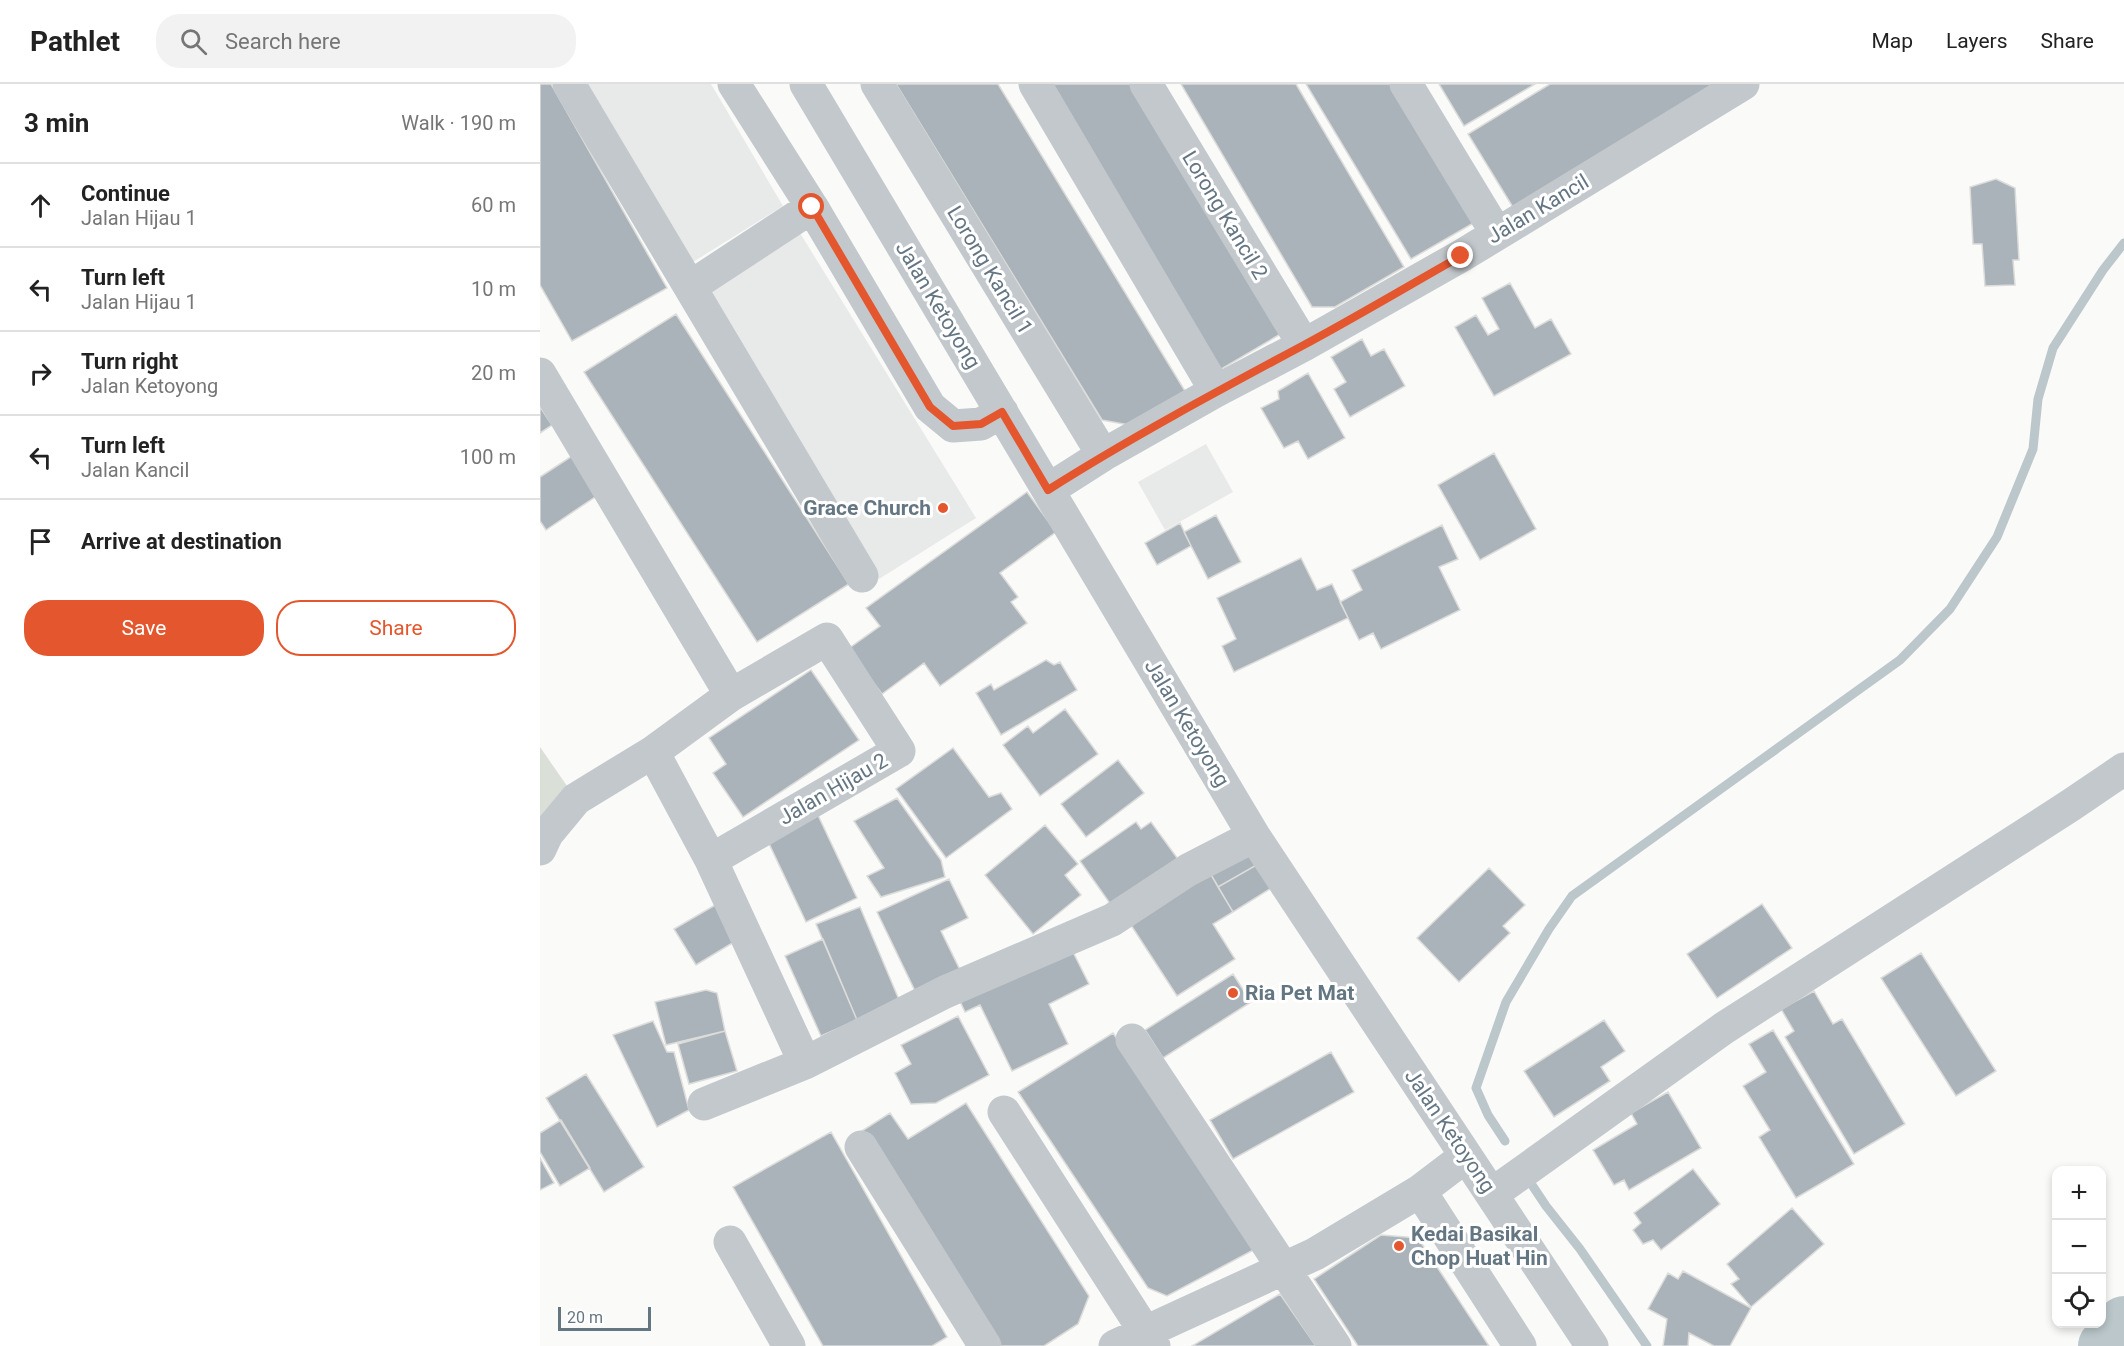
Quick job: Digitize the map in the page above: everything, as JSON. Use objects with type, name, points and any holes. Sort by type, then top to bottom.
[{"type":"street","points":[[570,84],[862,576]]},
{"type":"street","points":[[734,84],[812,207],[930,407],[953,426],[981,424],[1002,412]]},
{"type":"street","name":"Jalan Ketoyong","points":[[806,84],[1254,836],[1592,1346]]},
{"type":"street","name":"Lorong Kancil 1","points":[[877,84],[1103,455]]},
{"type":"street","points":[[1035,84],[1216,391]]},
{"type":"street","name":"Lorong Kancil 2","points":[[1146,84],[1304,345]]},
{"type":"street","points":[[1406,84],[1497,234]]},
{"type":"street","name":"Jalan Kancil","points":[[1048,490],[1103,455],[1216,391],[1304,345],[1497,234],[1743,84]]},
{"type":"street","points":[[690,287],[812,207]]},
{"type":"street","points":[[540,374],[731,695]]},
{"type":"street","name":"Jalan Hijau 2","points":[[540,849],[547,834],[576,798],[653,752],[731,695],[827,639],[899,751],[711,860]]},
{"type":"street","points":[[653,752],[711,860],[804,1063]]},
{"type":"street","points":[[1492,1194],[1724,1028],[2124,769]]},
{"type":"street","points":[[704,1104],[804,1063],[945,992],[1112,920],[1188,870],[1254,836]]},
{"type":"street","points":[[1132,1040],[1335,1346]]},
{"type":"street","points":[[1004,1112],[1150,1339]]},
{"type":"street","points":[[861,1147],[985,1346]]},
{"type":"street","points":[[1115,1346],[1150,1339],[1315,1254],[1420,1191],[1466,1156]]},
{"type":"street","points":[[1420,1191],[1520,1346]]},
{"type":"street","points":[[730,1242],[789,1346]]},
{"type":"shaded area","points":[[582,84],[711,84],[783,206],[685,267]]},
{"type":"shaded area","points":[[800,233],[976,518],[879,579],[704,289]]},
{"type":"shaded area","points":[[1206,444],[1233,492],[1165,530],[1138,482]]},
{"type":"shaded area","points":[[540,747],[576,799],[540,849]]},
{"type":"building","points":[[540,84],[551,84],[667,288],[572,341],[540,285]]},
{"type":"building","points":[[896,84],[998,84],[1185,391],[1129,425],[1102,420]]},
{"type":"building","points":[[1045,84],[1141,84],[1289,329],[1218,371]]},
{"type":"building","points":[[1181,84],[1296,84],[1404,267],[1335,307],[1312,307]]},
{"type":"building","points":[[1306,84],[1404,84],[1484,217],[1411,259]]},
{"type":"building","points":[[1439,84],[1535,84],[1464,126]]},
{"type":"building","points":[[1550,84],[1718,84],[1514,209],[1468,134]]},
{"type":"building","points":[[1996,179],[2015,188],[2019,260],[2013,260],[2015,285],[1985,286],[1982,244],[1973,244],[1970,187]]},
{"type":"building","points":[[1510,283],[1535,328],[1551,319],[1571,354],[1494,396],[1455,327],[1476,315],[1488,335],[1499,329],[1482,298]]},
{"type":"building","points":[[676,314],[849,584],[757,642],[584,372]]},
{"type":"building","points":[[1362,339],[1371,356],[1384,349],[1405,386],[1350,417],[1334,389],[1346,382],[1331,357]]},
{"type":"building","points":[[1308,373],[1345,438],[1308,459],[1298,441],[1284,448],[1261,408],[1279,399],[1278,391]]},
{"type":"building","points":[[540,407],[552,425],[540,433]]},
{"type":"building","points":[[1494,453],[1536,529],[1480,560],[1438,485]]},
{"type":"building","points":[[575,454],[601,493],[546,530],[540,521],[540,477]]},
{"type":"building","points":[[1027,492],[1056,532],[1000,573],[1018,597],[1011,602],[1027,623],[940,686],[924,663],[882,694],[848,649],[880,626],[866,608]]},
{"type":"building","points":[[1216,515],[1241,562],[1208,579],[1184,532]]},
{"type":"building","points":[[1180,523],[1191,546],[1157,565],[1145,543]]},
{"type":"building","points":[[1442,525],[1458,559],[1439,567],[1460,610],[1381,649],[1373,633],[1359,640],[1340,602],[1362,590],[1352,570]]},
{"type":"building","points":[[1301,558],[1317,590],[1332,584],[1348,618],[1234,672],[1222,646],[1236,639],[1217,598]]},
{"type":"building","points":[[1046,660],[1054,665],[1060,662],[1077,690],[1001,735],[976,693],[991,684],[994,690]]},
{"type":"building","points":[[811,670],[859,740],[743,817],[713,773],[726,764],[709,738]]},
{"type":"building","points":[[1065,709],[1098,754],[1040,796],[1003,745],[1028,726],[1033,733]]},
{"type":"building","points":[[953,748],[989,797],[1001,793],[1012,809],[946,858],[896,789]]},
{"type":"building","points":[[1118,760],[1144,793],[1086,837],[1061,804]]},
{"type":"building","points":[[897,798],[941,860],[945,877],[881,897],[867,876],[884,868],[854,821]]},
{"type":"building","points":[[816,811],[857,898],[806,922],[765,835]]},
{"type":"building","points":[[1136,822],[1141,829],[1151,822],[1183,866],[1116,912],[1080,861]]},
{"type":"building","points":[[1045,825],[1078,864],[1065,875],[1081,895],[1033,934],[985,875]]},
{"type":"building","points":[[1252,849],[1260,863],[1218,887],[1210,873]]},
{"type":"building","points":[[1260,863],[1273,887],[1233,912],[1218,887]]},
{"type":"building","points":[[1489,868],[1525,905],[1503,926],[1510,933],[1459,982],[1417,938]]},
{"type":"building","points":[[1210,873],[1233,912],[1213,924],[1235,959],[1177,996],[1129,922]]},
{"type":"building","points":[[949,879],[968,918],[941,931],[962,974],[917,995],[877,912]]},
{"type":"building","points":[[722,901],[744,936],[696,965],[674,929]]},
{"type":"building","points":[[1762,904],[1792,948],[1717,998],[1687,954]]},
{"type":"building","points":[[860,907],[900,1002],[857,1020],[816,924]]},
{"type":"building","points":[[823,939],[857,1020],[821,1036],[785,956]]},
{"type":"building","points":[[1069,944],[1089,984],[1049,1004],[1068,1044],[1012,1071],[980,1005],[965,1012],[958,997]]},
{"type":"building","points":[[1921,953],[1996,1071],[1956,1096],[1881,978]]},
{"type":"building","points":[[1233,974],[1251,1002],[1163,1058],[1145,1030]]},
{"type":"building","points":[[706,990],[717,993],[725,1031],[666,1045],[655,1002]]},
{"type":"building","points":[[1814,991],[1833,1024],[1842,1019],[1905,1124],[1854,1154],[1785,1037],[1794,1031],[1781,1009]]},
{"type":"building","points":[[958,1016],[989,1075],[936,1103],[911,1104],[895,1073],[911,1064],[901,1045]]},
{"type":"building","points":[[1604,1020],[1625,1051],[1601,1067],[1610,1081],[1554,1117],[1524,1071]]},
{"type":"building","points":[[653,1021],[667,1052],[674,1052],[689,1110],[657,1127],[613,1035]]},
{"type":"building","points":[[1773,1030],[1854,1164],[1796,1198],[1759,1137],[1770,1130],[1743,1086],[1766,1072],[1749,1044]]},
{"type":"building","points":[[725,1031],[737,1071],[689,1084],[678,1044]]},
{"type":"building","points":[[1113,1033],[1259,1247],[1167,1296],[1148,1288],[1018,1092]]},
{"type":"building","points":[[1331,1052],[1354,1092],[1233,1159],[1210,1120]]},
{"type":"building","points":[[586,1074],[644,1167],[604,1192],[546,1098]]},
{"type":"building","points":[[1668,1092],[1701,1148],[1629,1190],[1624,1180],[1614,1185],[1593,1150],[1637,1124],[1631,1113]]},
{"type":"building","points":[[966,1103],[1089,1296],[1078,1324],[1044,1346],[988,1346],[854,1136],[890,1113],[908,1139]]},
{"type":"building","points":[[561,1120],[590,1168],[560,1186],[540,1152],[540,1133]]},
{"type":"building","points":[[831,1132],[947,1337],[932,1346],[823,1346],[733,1187]]},
{"type":"building","points":[[540,1158],[554,1183],[540,1190]]},
{"type":"building","points":[[1693,1169],[1720,1204],[1661,1250],[1653,1240],[1643,1244],[1633,1230],[1641,1223],[1634,1213]]},
{"type":"building","points":[[1792,1208],[1824,1244],[1751,1307],[1731,1284],[1739,1279],[1727,1264]]},
{"type":"building","points":[[1381,1235],[1418,1238],[1489,1346],[1358,1346],[1314,1279]]},
{"type":"building","points":[[1683,1271],[1751,1308],[1730,1346],[1714,1346],[1689,1333],[1688,1346],[1663,1346],[1667,1319],[1648,1309],[1668,1273],[1678,1279]]},
{"type":"building","points":[[1280,1294],[1316,1346],[1192,1346]]},
{"type":"waterway","points":[[1505,1141],[1488,1115],[1476,1088],[1506,1002],[1549,929],[1572,896],[1900,660],[1950,609],[1997,537],[2033,449],[2038,399],[2053,348],[2103,270],[2124,243]]},
{"type":"waterway","points":[[1532,1185],[1580,1249],[1647,1346]]},
{"type":"waterway","points":[[2106,1346],[2110,1344],[2124,1324]]},
{"type":"place","name":"Grace Church","points":[[943,508]]},
{"type":"place","name":"Ria Pet Mat","points":[[1233,993]]},
{"type":"place","name":"Kedai Basikal Chop Huat Hin","points":[[1399,1246]]},
{"type":"route","points":[[812,207],[930,407],[953,426],[981,424],[1002,412],[1048,490],[1103,455],[1461,256]]}]
